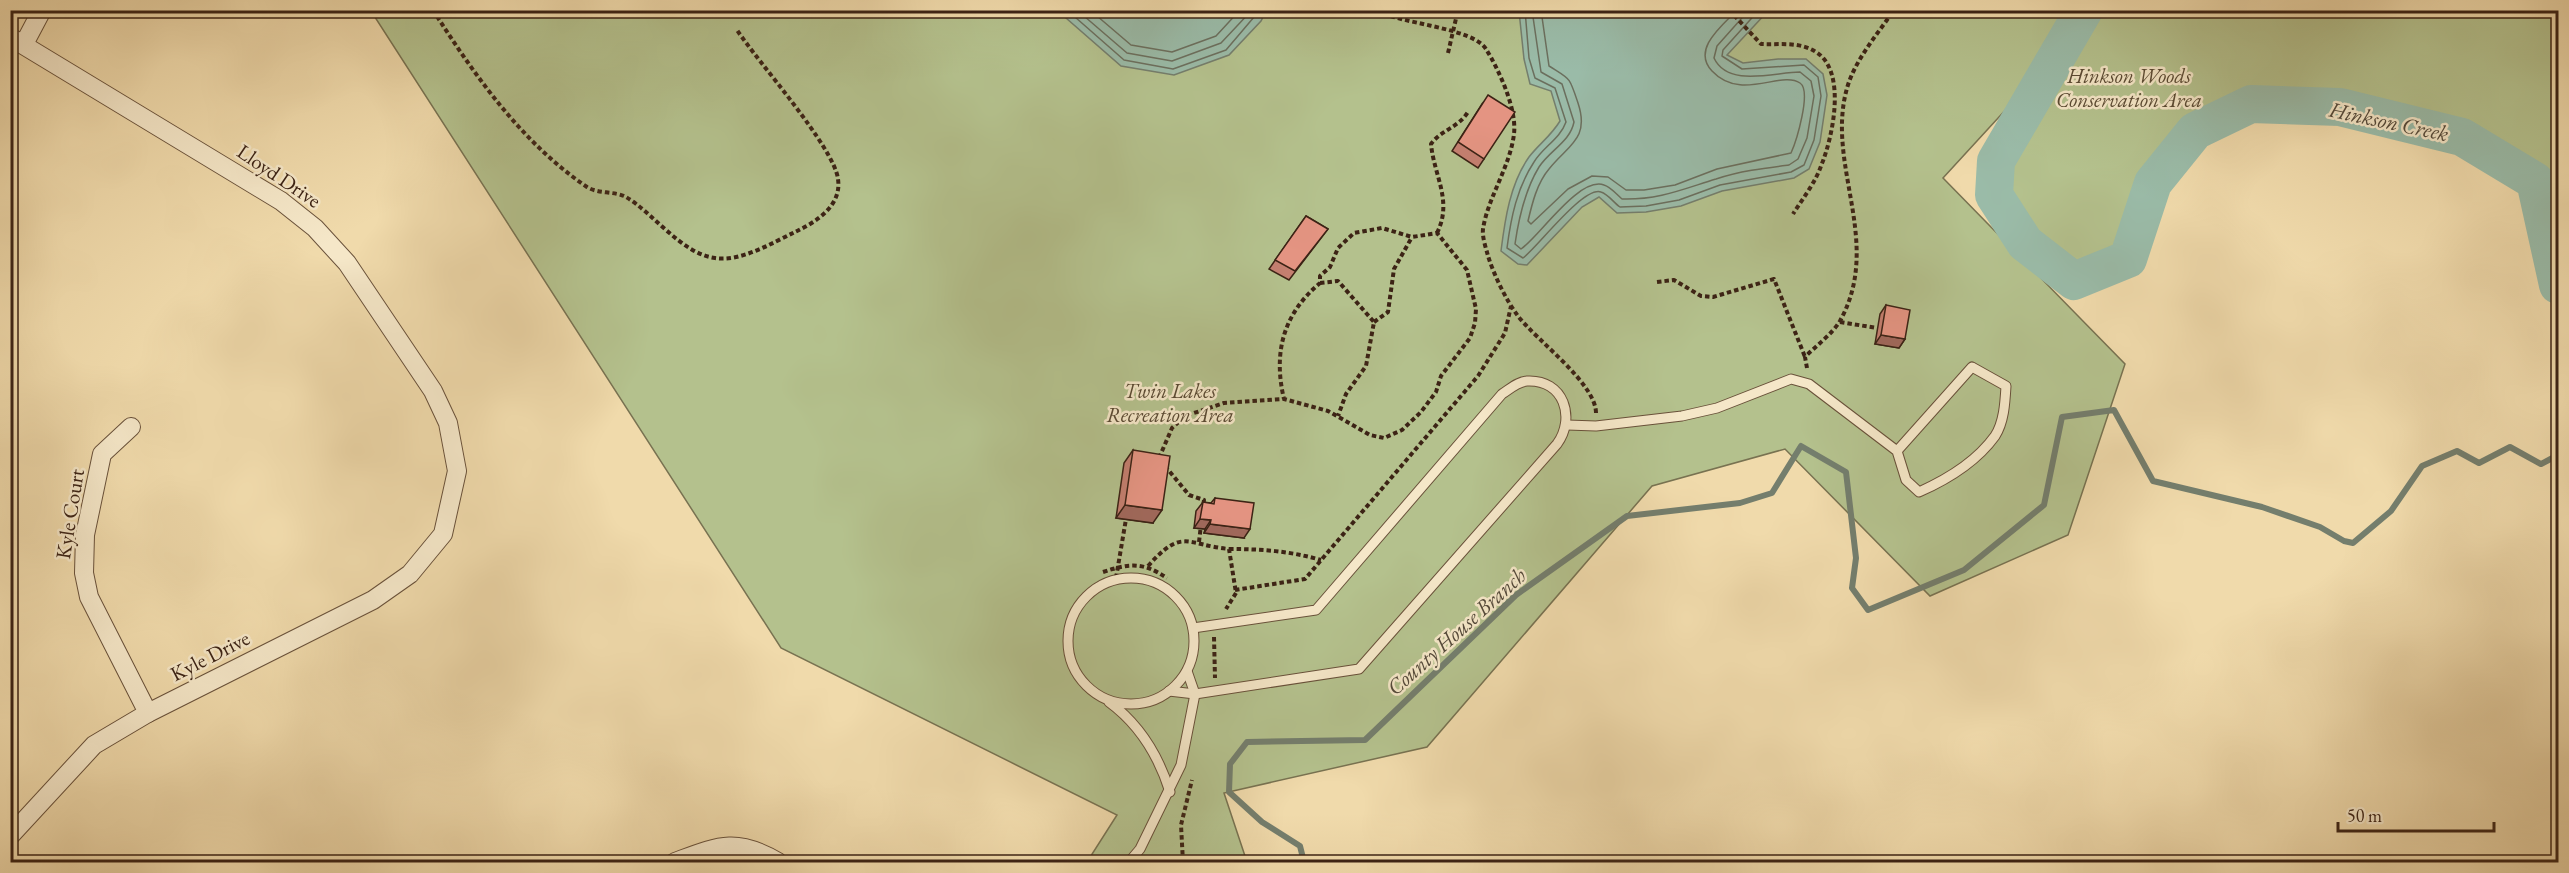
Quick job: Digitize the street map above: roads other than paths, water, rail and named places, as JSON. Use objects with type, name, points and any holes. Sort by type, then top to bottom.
[{"type":"street","points":[[17,41],[42,10]]},
{"type":"street","name":"Lloyd Drive","points":[[17,41],[281,201],[315,228],[347,263],[433,391],[448,423],[457,471],[443,534]]},
{"type":"street","name":"Kyle Court","points":[[131,427],[102,454],[86,535],[84,573],[90,597],[148,713]]},
{"type":"street","name":"Kyle Drive","points":[[10,836],[94,746],[148,713],[373,600],[410,574],[443,534]]},
{"type":"street","points":[[675,862],[719,845],[759,850],[778,862]]},
{"type":"lane","points":[[1567,425],[1596,426],[1682,416],[1718,408],[1791,379],[1809,384],[1897,451],[1906,480],[1919,492],[1942,482],[1977,455],[1995,435],[2004,412],[2006,386],[1972,367],[1897,451]]},
{"type":"lane","points":[[1169,692],[1195,694],[1359,669],[1557,444],[1567,425],[1567,412],[1554,390],[1540,383],[1516,384],[1502,394],[1316,610],[1193,627]]},
{"type":"lane","points":[[1107,700],[1129,705],[1150,701],[1169,692],[1187,670],[1194,649],[1193,627],[1186,609],[1173,593],[1156,582],[1136,577],[1116,578],[1097,586],[1082,599],[1071,616],[1067,636],[1068,656],[1077,675],[1090,690],[1129,717],[1164,772],[1170,792]]},
{"type":"lane","points":[[1130,862],[1140,849],[1170,792],[1181,765],[1195,694],[1187,670]]},
{"type":"water","points":[[1058,11],[1266,11],[1261,21],[1229,55],[1174,75],[1121,66]]},
{"type":"water","points":[[1519,11],[1768,11],[1727,55],[1743,63],[1806,59],[1823,74],[1827,95],[1820,142],[1809,169],[1794,178],[1722,191],[1681,206],[1646,212],[1617,213],[1599,197],[1582,207],[1527,265],[1518,264],[1501,251],[1513,190],[1529,157],[1560,121],[1551,91],[1530,84],[1524,59]]},
{"type":"waterway","name":"Hinkson Creek","points":[[2084,10],[1996,161],[1994,195],[2025,243],[2074,281],[2128,259],[2153,183],[2195,131],[2251,104],[2340,107],[2462,137],[2535,181],[2558,285]]},
{"type":"waterway","name":"County House Branch","points":[[1304,862],[1300,846],[1262,822],[1229,792],[1230,764],[1247,742],[1365,740],[1516,595],[1627,516],[1740,503],[1772,493],[1801,446],[1846,472],[1856,558],[1852,588],[1868,610],[1964,570],[2044,505],[2062,417],[2114,410],[2153,481],[2262,507],[2320,527],[2344,541],[2353,543],[2391,511],[2422,466],[2457,451],[2479,463],[2510,447],[2541,464],[2558,455]]},
{"type":"park label","name":"Hinkson Woods Conservation Area","points":[[2129,88]]},
{"type":"park label","name":"Twin Lakes Recreation Area","points":[[1170,403]]}]
